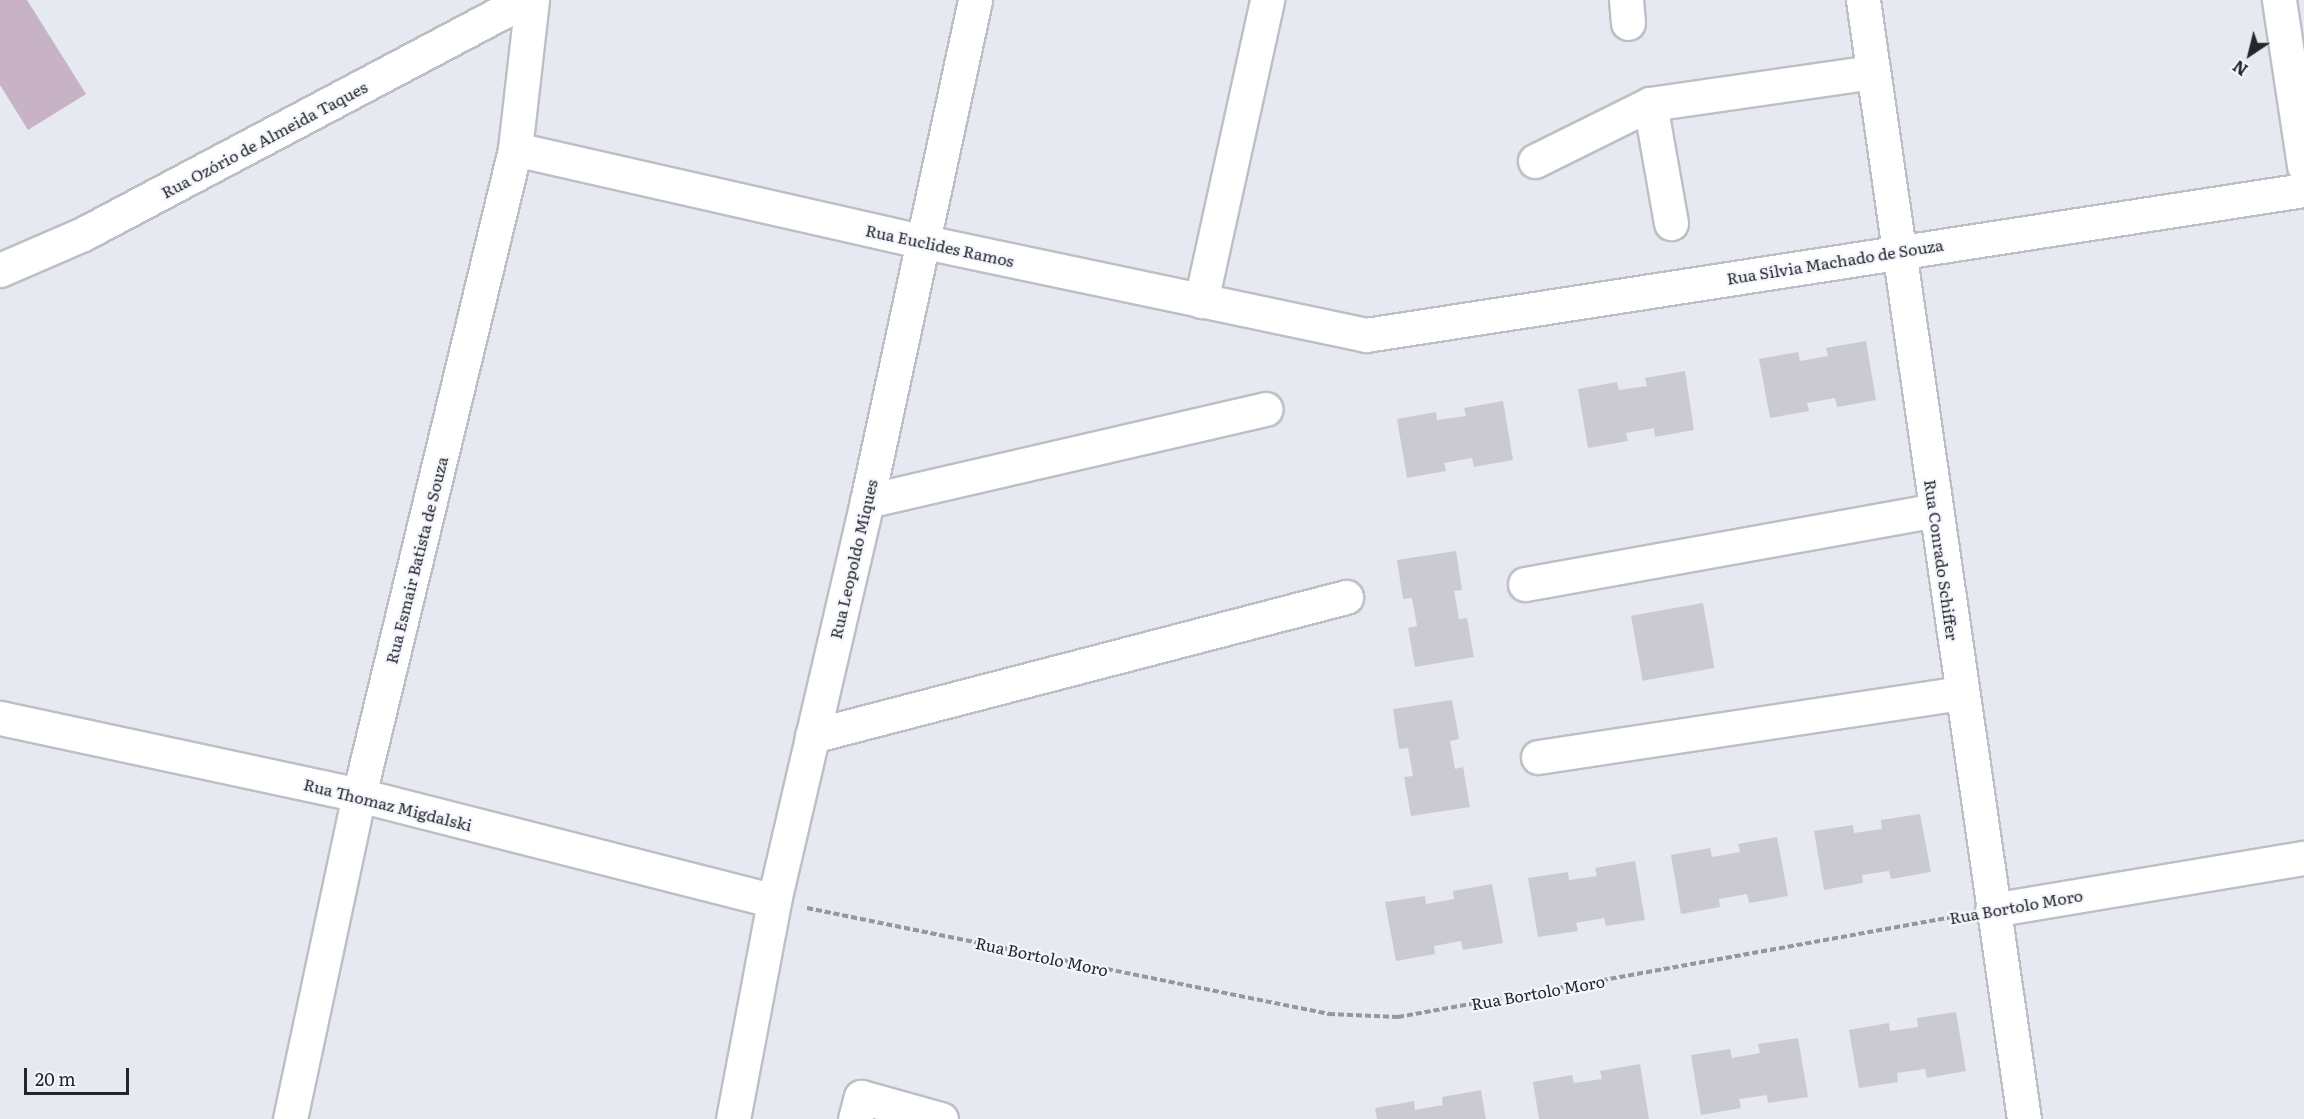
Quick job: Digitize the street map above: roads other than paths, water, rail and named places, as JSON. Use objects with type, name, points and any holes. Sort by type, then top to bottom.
[{"type":"street","name":"Rua Ozório de Almeida Taques","points":[[0,270],[83,234],[525,0]]},
{"type":"street","name":"Rua Esmair Batista de Souza","points":[[290,1119],[359,795],[515,149],[532,0]]},
{"type":"street","name":"Rua Leopoldo Miques","points":[[733,1119],[774,901],[925,242],[975,0]]},
{"type":"street","points":[[1201,301],[1267,0]]},
{"type":"street","name":"Rua Conrado Schiffer","points":[[1863,0],[2024,1119]]},
{"type":"street","points":[[2279,0],[2304,166]]},
{"type":"street","points":[[1535,162],[1650,104],[1873,72]]},
{"type":"street","points":[[1650,104],[1671,223]]},
{"type":"street","name":"Rua Euclides Ramos","points":[[515,149],[925,242],[1366,335]]},
{"type":"street","name":"Rua Sílvia Machado de Souza","points":[[1366,335],[1898,250],[2304,190]]},
{"type":"street","points":[[867,501],[1266,409]]},
{"type":"street","points":[[1525,584],[1935,510]]},
{"type":"street","points":[[812,736],[1346,597]]},
{"type":"street","points":[[1538,757],[1961,693]]},
{"type":"street","name":"Rua Thomaz Migdalski","points":[[0,718],[359,795],[774,901]]},
{"type":"street","name":"Rua Bortolo Moro","points":[[1992,909],[2304,858]]},
{"type":"street","points":[[855,1119],[861,1097],[941,1119]]}]
